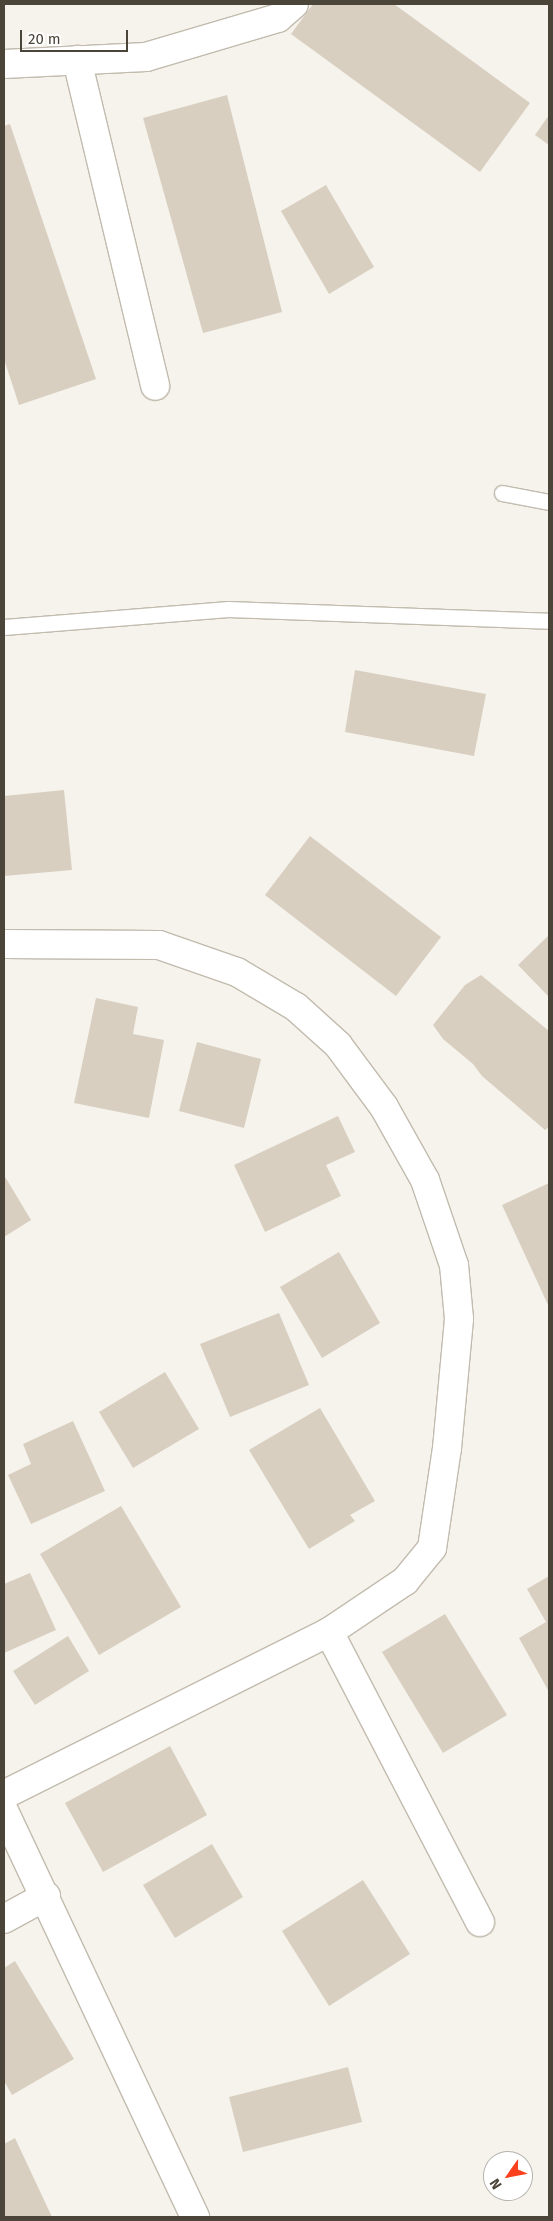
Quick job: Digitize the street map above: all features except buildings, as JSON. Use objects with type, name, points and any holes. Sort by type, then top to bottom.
[{"type":"street","points":[[4,64],[146,57],[278,18],[294,4]]},
{"type":"street","points":[[77,60],[155,386]]},
{"type":"street","points":[[4,944],[159,945],[237,972],[296,1007],[338,1045],[384,1107],[425,1180],[454,1265],[459,1320],[447,1448],[432,1548],[405,1581],[329,1632],[4,1795]]},
{"type":"street","points":[[329,1632],[480,1922]]},
{"type":"street","points":[[4,1811],[46,1896],[195,2217]]},
{"type":"street","points":[[4,1919],[46,1896]]},
{"type":"lane","points":[[502,492],[549,502]]},
{"type":"lane","points":[[4,628],[228,609],[549,621]]}]
